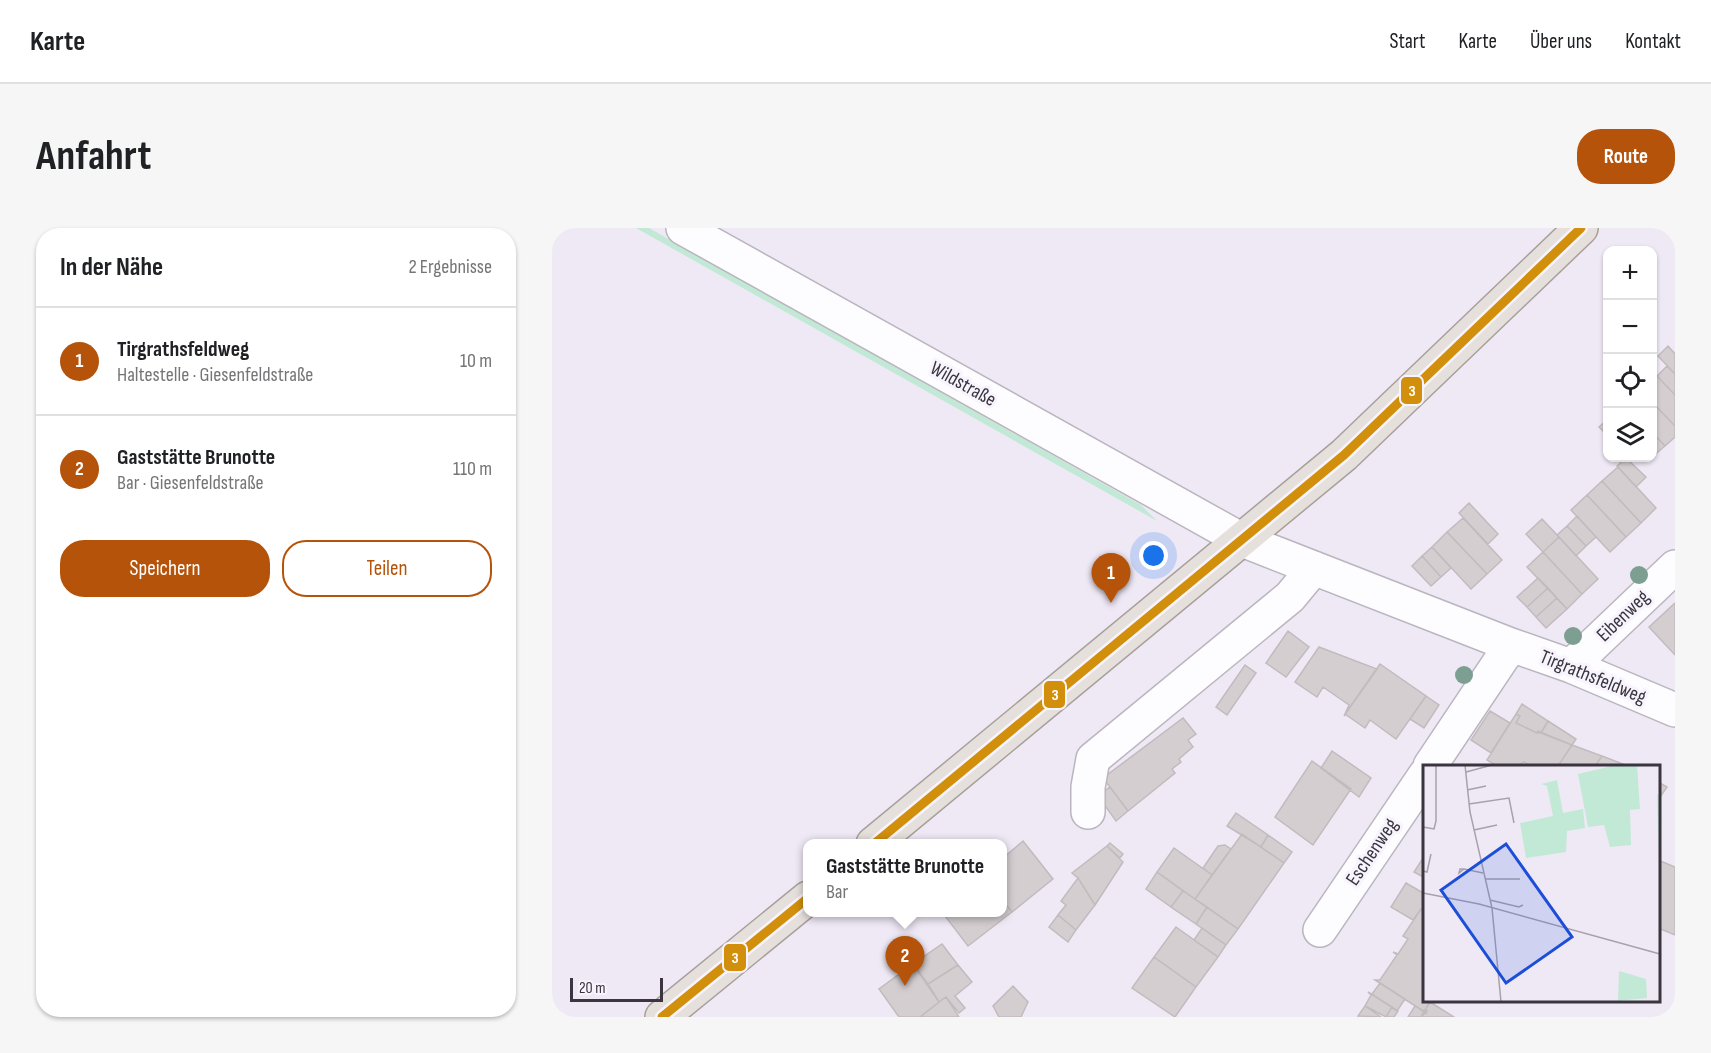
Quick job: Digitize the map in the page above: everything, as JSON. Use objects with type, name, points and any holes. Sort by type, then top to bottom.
[{"type":"main road","points":[[878,839],[1344,455],[1581,228]]},
{"type":"main road","points":[[662,1017],[803,901]]},
{"type":"street","name":"Wildstraße","points":[[683,228],[1242,540]]},
{"type":"street","name":"Tirgrathsfeldweg","points":[[1242,540],[1511,645],[1571,666],[1675,710]]},
{"type":"street","name":"Eibenweg","points":[[1571,666],[1675,567]]},
{"type":"street","points":[[1088,812],[1088,786],[1093,759],[1290,597],[1314,568]]},
{"type":"street","points":[[1431,765],[1511,645]]},
{"type":"street","name":"Eschenweg","points":[[1320,930],[1423,778]]},
{"type":"green space","points":[[636,228],[649,228],[1141,505],[1157,521]]},
{"type":"building","points":[[1668,346],[1675,354],[1675,374],[1658,356]]},
{"type":"building","points":[[1667,366],[1675,374],[1675,395],[1657,376]]},
{"type":"building","points":[[1657,376],[1675,395],[1675,426],[1657,407]]},
{"type":"building","points":[[1657,407],[1675,426],[1675,437],[1665,446],[1657,437]]},
{"type":"building","points":[[1657,437],[1665,446],[1657,453]]},
{"type":"building","points":[[1622,462],[1630,462],[1646,477],[1636,487],[1617,466]]},
{"type":"building","points":[[1618,467],[1656,508],[1641,523],[1602,481]]},
{"type":"building","points":[[1602,481],[1641,523],[1626,537],[1587,495]]},
{"type":"building","points":[[1587,495],[1626,537],[1610,552],[1571,510]]},
{"type":"building","points":[[1469,503],[1498,534],[1488,544],[1459,513]]},
{"type":"building","points":[[1577,516],[1596,537],[1586,546],[1567,526]]},
{"type":"building","points":[[1463,518],[1502,560],[1487,574],[1447,532]]},
{"type":"building","points":[[1542,519],[1559,537],[1543,552],[1526,534]]},
{"type":"building","points":[[1567,526],[1586,546],[1576,556],[1557,535]]},
{"type":"building","points":[[1447,532],[1487,574],[1471,589],[1432,547]]},
{"type":"building","points":[[1559,537],[1598,579],[1582,594],[1543,552]]},
{"type":"building","points":[[1432,547],[1451,568],[1441,577],[1422,556]]},
{"type":"building","points":[[1543,552],[1582,594],[1567,609],[1527,567]]},
{"type":"building","points":[[1422,556],[1441,577],[1431,586],[1412,566]]},
{"type":"building","points":[[1538,578],[1548,588],[1527,607],[1517,597]]},
{"type":"building","points":[[1548,588],[1557,598],[1536,617],[1527,607]]},
{"type":"building","points":[[1557,598],[1567,609],[1546,628],[1536,617]]},
{"type":"building","points":[[1675,603],[1675,655],[1649,627]]},
{"type":"building","points":[[1288,631],[1309,647],[1286,677],[1266,663]]},
{"type":"building","points":[[1319,647],[1377,669],[1344,716],[1349,705],[1323,687],[1317,697],[1295,682]]},
{"type":"building","points":[[1380,664],[1426,696],[1396,739],[1370,720],[1365,728],[1345,714]]},
{"type":"building","points":[[1245,665],[1256,673],[1227,715],[1216,707]]},
{"type":"building","points":[[1426,696],[1439,705],[1424,728],[1410,719]]},
{"type":"building","points":[[1522,704],[1548,721],[1541,733],[1516,723],[1520,716],[1516,714]]},
{"type":"building","points":[[1490,711],[1510,723],[1491,753],[1471,740]]},
{"type":"building","points":[[1516,714],[1520,716],[1516,723],[1572,745],[1559,765],[1529,765],[1524,762],[1520,765],[1495,765],[1487,760]]},
{"type":"building","points":[[1183,718],[1196,734],[1188,740],[1193,747],[1179,759],[1181,762],[1172,769],[1175,773],[1128,811],[1103,778]]},
{"type":"building","points":[[1548,721],[1576,739],[1572,745],[1541,733]]},
{"type":"building","points":[[1572,745],[1602,756],[1596,765],[1559,765]]},
{"type":"building","points":[[1332,751],[1371,778],[1359,797],[1321,768]]},
{"type":"building","points":[[1602,756],[1625,765],[1596,765]]},
{"type":"building","points":[[1312,761],[1351,789],[1313,845],[1275,817]]},
{"type":"building","points":[[1660,783],[1667,787],[1660,797]]},
{"type":"building","points":[[1110,787],[1128,811],[1116,821],[1098,796]]},
{"type":"building","points":[[1236,813],[1268,835],[1261,847],[1227,826]]},
{"type":"building","points":[[1242,834],[1284,863],[1238,929],[1195,899]]},
{"type":"building","points":[[1268,835],[1292,852],[1284,863],[1261,847]]},
{"type":"building","points":[[1023,841],[1053,879],[1012,912],[1007,906],[1007,855]]},
{"type":"building","points":[[1110,843],[1123,854],[1120,858],[1107,846]]},
{"type":"building","points":[[1225,845],[1231,849],[1212,875],[1203,868],[1218,846]]},
{"type":"building","points":[[1107,846],[1123,862],[1095,905],[1078,878],[1072,873]]},
{"type":"building","points":[[1174,848],[1212,875],[1195,899],[1157,872]]},
{"type":"building","points":[[1423,858],[1423,877],[1414,872]]},
{"type":"building","points":[[1660,861],[1675,867],[1675,935],[1660,929]]},
{"type":"building","points":[[1157,872],[1183,891],[1171,907],[1146,889]]},
{"type":"building","points":[[1078,878],[1095,905],[1076,930],[1058,915],[1066,905],[1061,901]]},
{"type":"building","points":[[1406,883],[1423,893],[1423,910],[1421,909],[1413,920],[1391,907]]},
{"type":"building","points":[[1183,891],[1207,907],[1196,924],[1171,907]]},
{"type":"building","points":[[1007,906],[1012,912],[1007,916]]},
{"type":"building","points":[[1207,907],[1238,929],[1226,945],[1196,924]]},
{"type":"building","points":[[1421,909],[1423,910],[1423,1002],[1430,1002],[1425,1010],[1426,1013],[1375,980],[1380,980],[1397,955],[1393,952],[1398,954],[1408,939],[1403,936]]},
{"type":"building","points":[[1058,915],[1076,930],[1068,942],[1049,927]]},
{"type":"building","points":[[946,917],[1006,917],[968,946]]},
{"type":"building","points":[[1176,927],[1218,957],[1196,987],[1154,957]]},
{"type":"building","points":[[1202,928],[1226,945],[1218,957],[1194,940]]},
{"type":"building","points":[[942,944],[958,965],[928,984],[913,964]]},
{"type":"building","points":[[1154,957],[1196,987],[1175,1017],[1132,988]]},
{"type":"building","points":[[913,964],[939,1002],[920,1017],[899,1017],[879,989]]},
{"type":"building","points":[[958,965],[972,982],[955,996],[965,1008],[959,1013],[946,997],[939,1002],[928,984]]},
{"type":"building","points":[[1380,983],[1405,999],[1397,1011],[1372,994]]},
{"type":"building","points":[[1013,986],[1028,1002],[1021,1017],[999,1017],[993,1006]]},
{"type":"building","points":[[1368,992],[1392,1007],[1386,1017],[1365,1006],[1371,995]]},
{"type":"building","points":[[946,997],[959,1017],[920,1017],[939,1002]]},
{"type":"building","points":[[1430,1002],[1454,1017],[1421,1017],[1427,1011],[1425,1010]]},
{"type":"building","points":[[1365,1006],[1381,1017],[1358,1016]]},
{"type":"building","points":[[1415,1006],[1424,1011],[1421,1017],[1408,1017]]},
{"type":"building","points":[[1392,1007],[1398,1011],[1394,1017],[1386,1017]]},
{"type":"transit line","name":"3","points":[[880,839],[1344,455],[1581,228]]},
{"type":"transit line","name":"3","points":[[662,1017],[803,902]]},
{"type":"place","name":"Tirgrathsfeldweg","points":[[1111,603]]},
{"type":"place","name":"Gaststätte Brunotte","points":[[905,986]]}]
